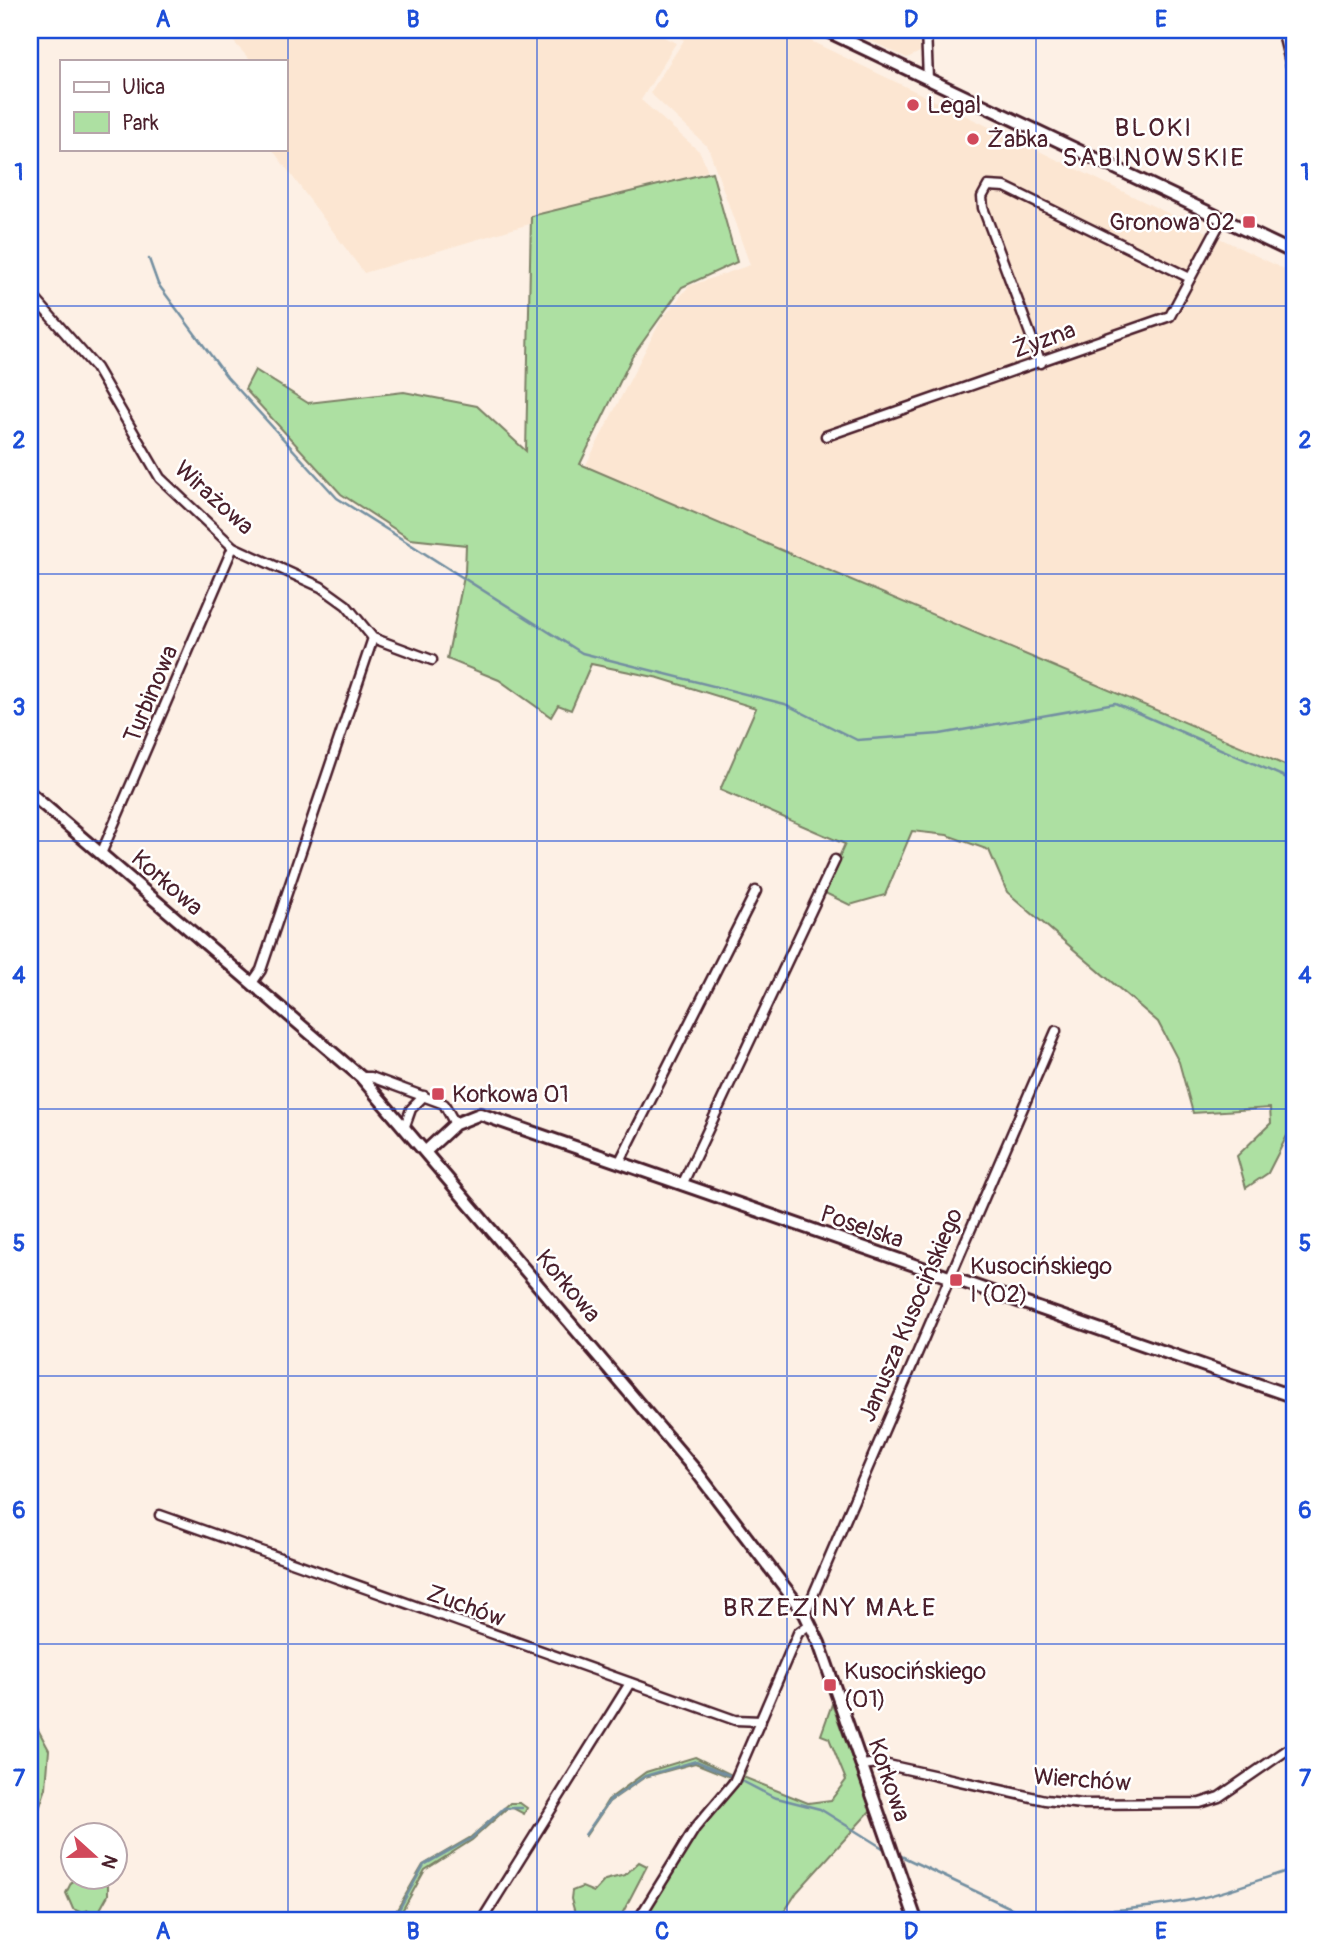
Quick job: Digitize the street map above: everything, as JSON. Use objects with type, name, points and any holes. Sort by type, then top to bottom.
[{"type":"street","points":[[825,30],[1294,253]]},
{"type":"street","points":[[926,30],[928,79]]},
{"type":"street","points":[[1282,30],[1294,78]]},
{"type":"street","points":[[1041,363],[984,208],[982,197],[988,186],[1005,187],[1190,278]]},
{"type":"street","name":"Żyzna","points":[[826,436],[1170,316],[1222,219]]},
{"type":"street","name":"Wirażowa","points":[[30,293],[96,368],[160,478],[233,547],[321,587],[346,605],[373,638]]},
{"type":"street","name":"Turbinowa","points":[[101,854],[233,547]]},
{"type":"street","points":[[252,983],[261,970],[373,638],[432,660]]},
{"type":"street","name":"Korkowa","points":[[30,793],[361,1077],[696,1471],[807,1619],[916,1920]]},
{"type":"street","points":[[682,1185],[835,860]]},
{"type":"street","points":[[619,1163],[755,891]]},
{"type":"street","name":"Janusza Kusocińskiego","points":[[638,1920],[695,1828],[734,1782],[807,1619],[948,1279],[1056,1031]]},
{"type":"street","points":[[361,1077],[424,1096],[448,1108],[455,1124],[426,1151]]},
{"type":"street","points":[[405,1126],[411,1109],[424,1096]]},
{"type":"street","name":"Poselska","points":[[455,1124],[480,1114],[948,1279],[1294,1397]]},
{"type":"street","name":"Zuchów","points":[[160,1515],[735,1720],[761,1721]]},
{"type":"street","points":[[482,1920],[631,1684]]},
{"type":"street","name":"Wierchów","points":[[862,1765],[879,1763],[984,1788],[1082,1804],[1200,1803],[1219,1797],[1287,1750]]},
{"type":"shaded area","points":[[223,30],[650,30],[676,43],[641,100],[700,152],[708,171],[364,273],[273,150],[287,150],[287,60],[250,60]]},
{"type":"shaded area","points":[[665,30],[788,30],[1294,274],[1294,769],[797,556],[578,480],[661,320],[689,286],[750,265],[708,147],[650,93],[684,40]]},
{"type":"shaded area","points":[[848,30],[919,30],[920,52],[907,58]]},
{"type":"green space","points":[[712,172],[737,262],[682,287],[632,357],[580,464],[1294,769],[1294,1122],[1268,1173],[1246,1188],[1237,1156],[1271,1123],[1270,1108],[1193,1113],[1179,1062],[1158,1022],[1007,892],[989,850],[947,835],[912,831],[885,895],[850,905],[823,892],[845,844],[720,790],[756,708],[659,678],[591,664],[571,710],[558,705],[551,717],[499,680],[447,659],[465,572],[466,545],[410,539],[341,494],[245,389],[255,370],[308,403],[404,392],[477,406],[526,451],[531,216]]},
{"type":"green space","points":[[832,1704],[871,1810],[797,1892],[779,1920],[641,1920],[696,1829],[743,1771],[746,1771],[743,1777],[808,1803],[831,1800],[846,1780],[829,1738],[821,1735]]},
{"type":"green space","points":[[30,1720],[34,1722],[49,1750],[46,1788],[30,1836]]},
{"type":"green space","points":[[695,1757],[734,1776],[720,1794],[730,1777],[695,1763],[645,1777],[609,1802],[585,1837],[608,1800],[646,1772]]},
{"type":"green space","points":[[510,1803],[520,1803],[527,1808],[524,1814],[513,1808],[506,1809],[472,1840],[425,1870],[397,1920],[391,1920],[423,1865],[471,1837]]},
{"type":"green space","points":[[639,1862],[647,1866],[621,1916],[614,1920],[577,1920],[571,1899],[572,1891],[582,1887],[594,1892],[605,1880],[625,1875]]},
{"type":"green space","points":[[68,1890],[108,1890],[98,1913],[88,1910],[82,1913],[73,1909],[66,1893]]},
{"type":"waterway","points":[[149,259],[158,284],[227,377],[337,498],[582,653],[785,704],[857,740],[940,734],[1115,703],[1294,781]]},
{"type":"waterway","points":[[585,1835],[609,1801],[645,1776],[696,1761],[731,1776]]},
{"type":"waterway","points":[[742,1781],[773,1797],[820,1809],[886,1850]]},
{"type":"waterway","points":[[393,1920],[424,1865],[472,1838],[504,1808],[522,1808]]},
{"type":"waterway","points":[[899,1855],[1013,1909],[1056,1912],[1105,1911],[1176,1903],[1221,1893],[1294,1869]]},
{"type":"place","name":"Legal","points":[[913,105]]},
{"type":"place","name":"Żabka","points":[[973,139]]},
{"type":"place","name":"Gronowa 02","points":[[1249,222]]},
{"type":"place","name":"Korkowa 01","points":[[438,1094]]},
{"type":"place","name":"Kusocińskiego I (02)","points":[[956,1280]]},
{"type":"place","name":"Kusocińskiego (01)","points":[[830,1685]]},
{"type":"district","name":"BLOKI SABINOWSKIE","points":[[1154,143]]},
{"type":"district","name":"BRZEZINY MAŁE","points":[[830,1608]]}]
